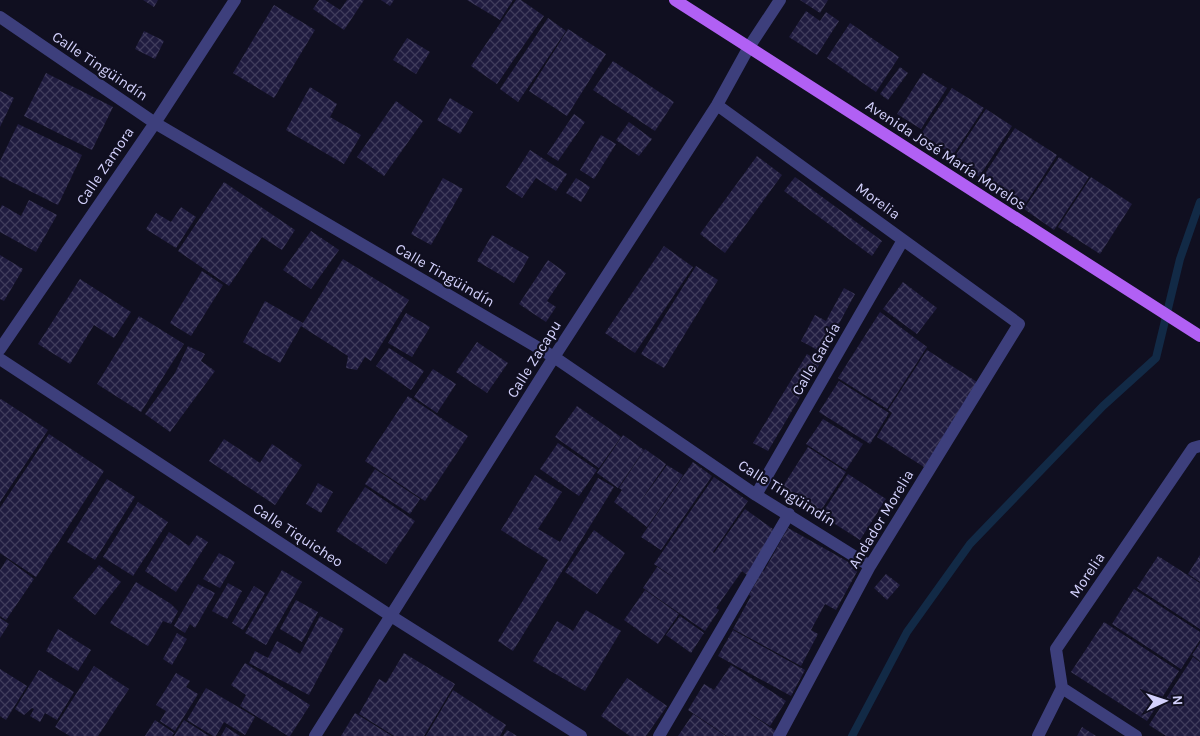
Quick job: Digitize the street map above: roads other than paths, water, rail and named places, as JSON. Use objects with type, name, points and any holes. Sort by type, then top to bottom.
[{"type":"main road","name":"Avenida José María Morelos","points":[[675,0],[1200,336]]},
{"type":"street","name":"Calle Zamora","points":[[0,349],[155,123],[235,0]]},
{"type":"street","name":"Calle Zacapu","points":[[315,736],[554,357],[717,105],[749,47],[780,0]]},
{"type":"street","name":"Calle Tingüindín","points":[[0,17],[155,123],[554,357],[756,494],[870,566]]},
{"type":"street","name":"Morelia","points":[[717,105],[1019,324]]},
{"type":"street","name":"Calle García","points":[[756,494],[903,240]]},
{"type":"street","name":"Andador Morelia","points":[[779,736],[870,566],[1019,324]]},
{"type":"street","name":"Calle Tiquicheo","points":[[0,359],[391,616],[581,736]]},
{"type":"street","name":"Morelia","points":[[1062,688],[1056,649],[1193,448],[1200,446]]},
{"type":"street","points":[[659,736],[789,514]]},
{"type":"street","points":[[1038,736],[1062,688],[1136,736]]},
{"type":"waterway","points":[[852,736],[907,632],[970,544],[1103,406],[1156,358],[1180,259],[1200,202]]}]
